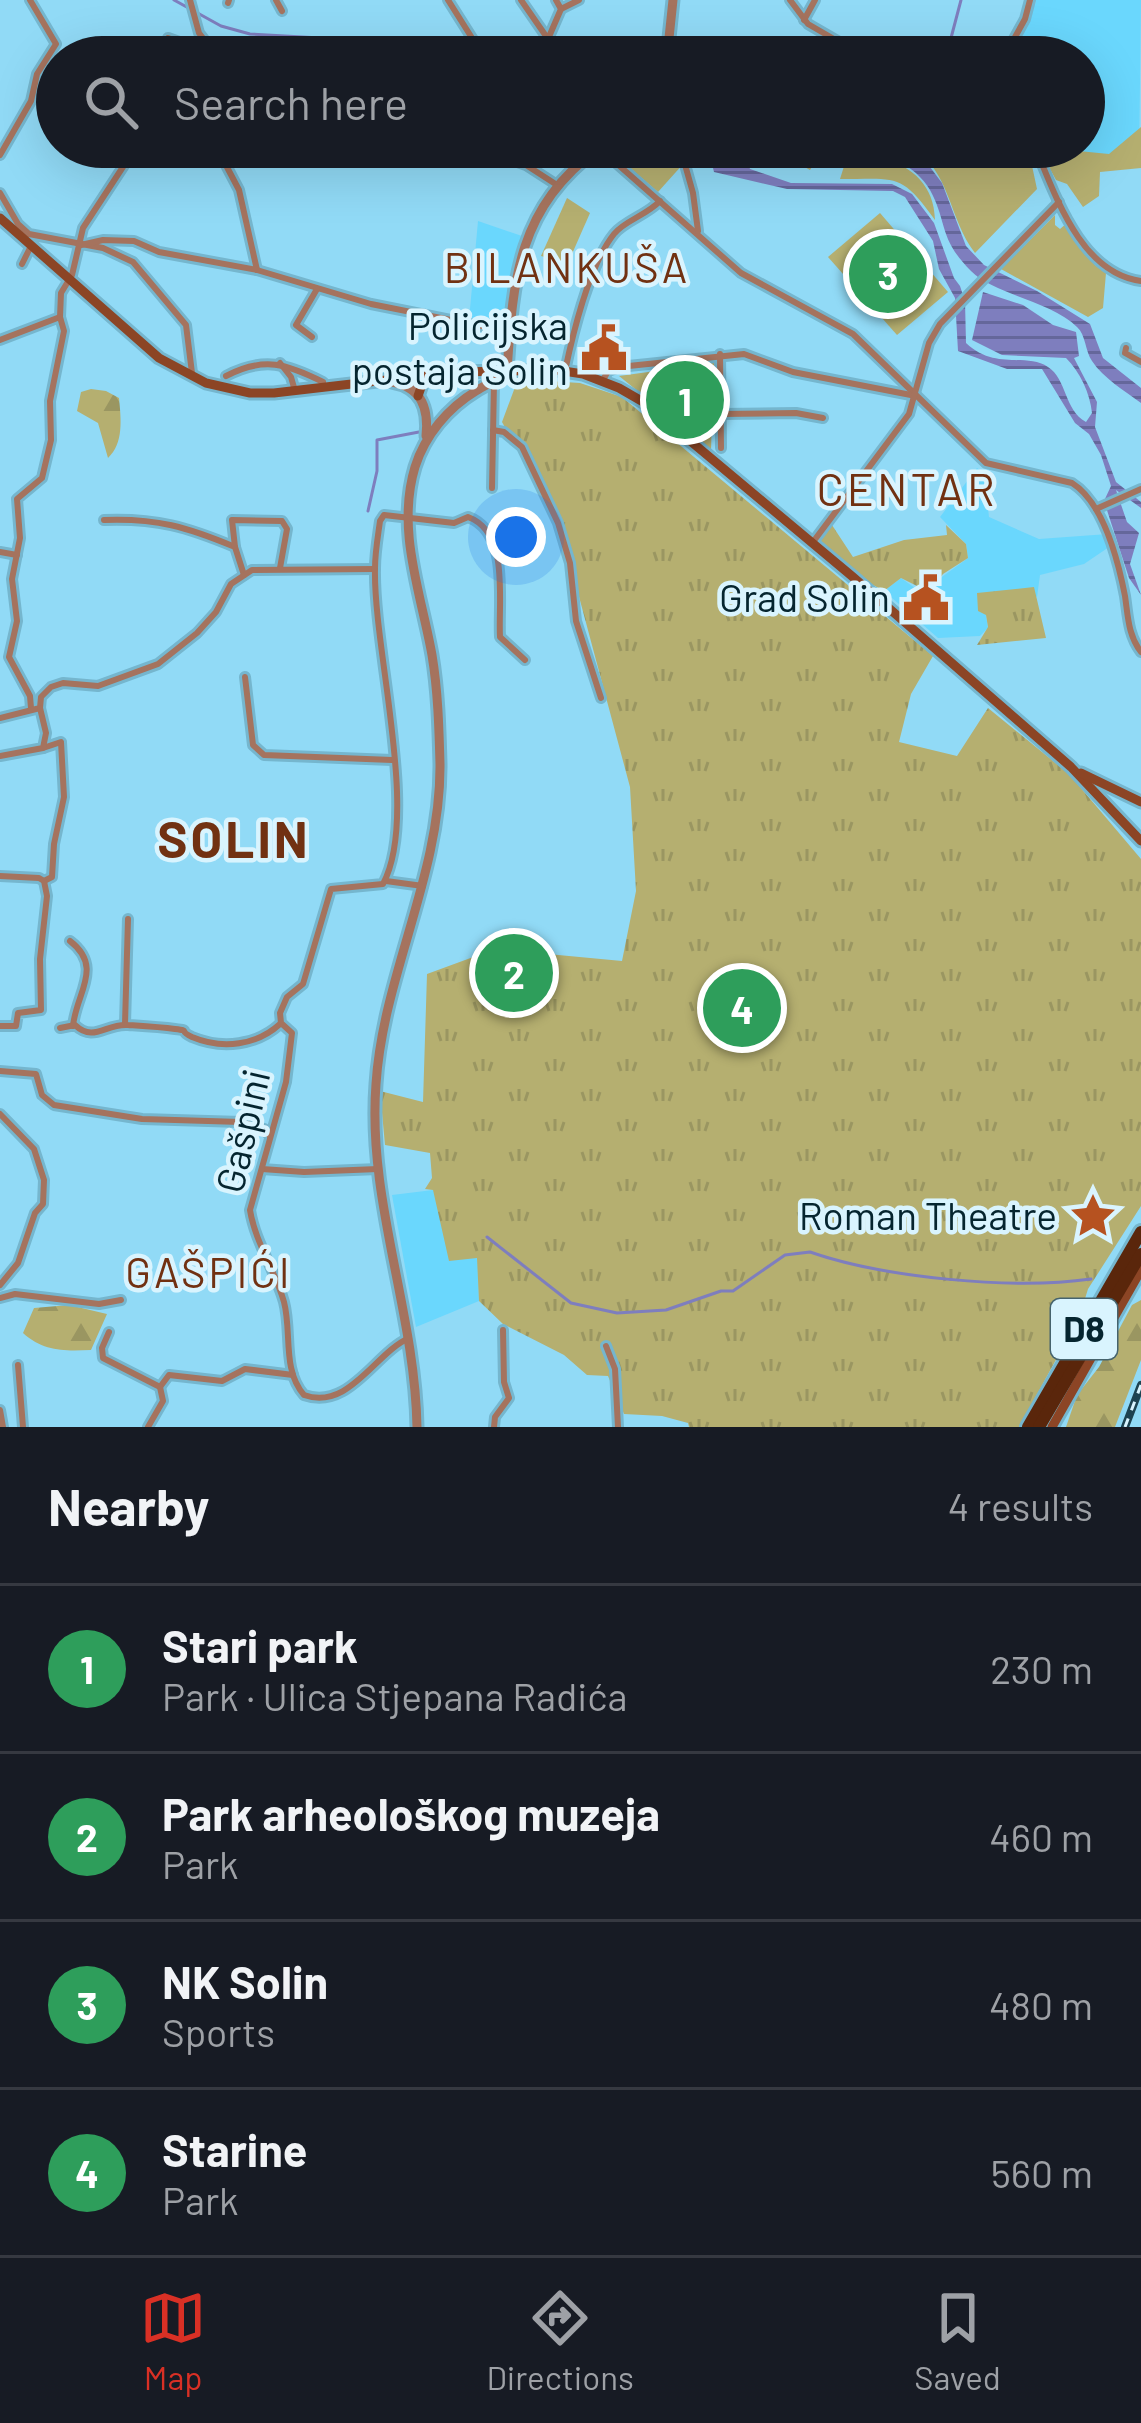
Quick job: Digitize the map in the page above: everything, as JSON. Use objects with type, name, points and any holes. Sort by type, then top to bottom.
[{"type":"highway","name":"D8","points":[[1028,1427],[1141,1232]]},
{"type":"highway","name":"D8","points":[[1039,1427],[1141,1254]]},
{"type":"main road","points":[[0,218],[159,358],[192,376],[250,393],[508,372],[565,371],[603,380],[645,403],[813,542],[1071,767],[1141,841]]},
{"type":"main road","points":[[418,396],[424,376]]},
{"type":"main road","points":[[1071,767],[1141,802]]},
{"type":"main road","points":[[1052,1427],[1141,1270]]},
{"type":"street","points":[[30,0],[51,36]]},
{"type":"street","points":[[276,0],[282,11]]},
{"type":"street","points":[[448,0],[469,36]]},
{"type":"street","points":[[521,0],[546,36]]},
{"type":"street","points":[[556,0],[561,9]]},
{"type":"street","points":[[549,36],[561,9],[579,0]]},
{"type":"street","points":[[669,36],[673,0]]},
{"type":"street","points":[[790,0],[804,20],[830,36]]},
{"type":"street","points":[[804,20],[815,0]]},
{"type":"street","points":[[1015,36],[1030,0]]},
{"type":"street","points":[[191,3],[201,36]]},
{"type":"street","points":[[0,155],[31,101],[36,78]]},
{"type":"street","points":[[43,748],[46,733],[36,708],[4,655],[17,621],[12,579],[20,538],[17,499],[42,478],[51,440],[50,401],[64,331],[61,292],[81,245],[82,228],[122,168]]},
{"type":"street","points":[[227,168],[239,190],[257,270]]},
{"type":"street","points":[[531,168],[557,185]]},
{"type":"street","points":[[424,442],[461,401],[508,372],[525,241],[539,208],[576,168]]},
{"type":"street","points":[[623,168],[741,273],[853,334],[986,463],[1072,483],[1090,498],[1100,508],[1123,587],[1129,627],[1141,652]]},
{"type":"street","points":[[686,168],[698,235]]},
{"type":"street","points":[[1044,168],[1084,245],[1109,272],[1141,281]]},
{"type":"street","points":[[0,193],[29,234],[103,248],[133,262],[186,325],[192,376]]},
{"type":"street","points":[[565,371],[589,289],[618,228],[631,224],[660,201]]},
{"type":"street","points":[[813,542],[909,414],[929,344],[952,310],[1059,202]]},
{"type":"street","points":[[81,245],[134,241],[159,252],[257,270],[371,304],[511,332]]},
{"type":"street","points":[[22,265],[31,246]]},
{"type":"street","points":[[312,337],[296,325],[317,289]]},
{"type":"street","points":[[0,340],[60,317]]},
{"type":"street","points":[[1126,348],[1125,353],[1141,362]]},
{"type":"street","points":[[603,380],[608,371],[619,367],[720,354],[751,356],[793,372],[916,395]]},
{"type":"street","points":[[720,354],[721,448]]},
{"type":"street","points":[[226,376],[263,361],[280,363],[323,382]]},
{"type":"street","points":[[280,363],[296,391]]},
{"type":"street","points":[[386,381],[404,385],[418,396],[427,413],[406,515],[437,705],[440,770],[435,827],[380,1044],[375,1099],[378,1168],[409,1338],[417,1427]]},
{"type":"street","points":[[492,488],[494,382]]},
{"type":"street","points":[[721,414],[796,413],[823,418]]},
{"type":"street","points":[[494,430],[504,432],[521,447],[565,540],[576,621],[601,698]]},
{"type":"street","points":[[1100,508],[1138,491]]},
{"type":"street","points":[[386,881],[396,840],[375,569],[384,515],[454,523],[468,517],[480,521],[496,543],[500,637],[525,660]]},
{"type":"street","points":[[104,520],[140,518],[181,524],[235,548]]},
{"type":"street","points":[[244,575],[232,520],[282,521],[287,529],[280,568]]},
{"type":"street","points":[[0,552],[17,555]]},
{"type":"street","points":[[36,708],[51,687],[63,683],[98,686],[158,664],[197,633],[216,612],[231,584],[252,570],[375,569]]},
{"type":"street","points":[[244,677],[253,746],[264,755],[392,760]]},
{"type":"street","points":[[0,718],[36,708]]},
{"type":"street","points":[[0,756],[61,742],[64,797],[52,877],[44,881],[0,876]]},
{"type":"street","points":[[0,1026],[16,1026],[18,1013],[41,1010],[44,881]]},
{"type":"street","name":"Gašpini","points":[[292,1375],[285,1306],[250,1210],[286,1082],[292,1033],[281,1023],[280,1013],[287,997],[303,984],[331,889],[379,886],[386,881],[423,886]]},
{"type":"street","points":[[125,1024],[128,919]]},
{"type":"street","points":[[70,941],[81,949],[89,965],[88,983],[75,1003],[73,1026]]},
{"type":"street","points":[[60,1028],[73,1026],[93,1034],[125,1024],[250,1044],[281,1023]]},
{"type":"street","points":[[0,1071],[36,1074],[42,1095],[54,1105],[142,1119],[241,1121],[270,1136]]},
{"type":"street","points":[[0,1114],[34,1149],[44,1180],[43,1204],[35,1213],[19,1263],[0,1285]]},
{"type":"street","points":[[262,1169],[378,1168]]},
{"type":"street","points":[[0,1298],[15,1294],[99,1304],[121,1300]]},
{"type":"street","points":[[494,1427],[509,1398],[503,1330]]},
{"type":"street","points":[[109,1331],[103,1358],[160,1387]]},
{"type":"street","points":[[148,1427],[163,1401],[160,1387],[169,1375],[221,1381],[245,1369],[292,1375],[304,1395],[316,1399],[368,1375],[388,1348],[409,1338]]},
{"type":"street","points":[[606,1346],[615,1369],[618,1427]]},
{"type":"street","points":[[18,1365],[22,1427]]},
{"type":"street","points":[[0,1410],[3,1427]]},
{"type":"shaded area","points":[[1036,0],[1141,0],[1139,163],[1105,158],[1105,36],[1023,36],[1031,4]]},
{"type":"shaded area","points":[[713,168],[750,168],[791,183],[892,184],[912,194],[934,223],[960,286],[966,343],[988,356],[1048,367],[1073,410],[1086,422],[1092,413],[1089,398],[1066,358],[1002,355],[972,340],[983,292],[1023,305],[1053,325],[1076,332],[1079,356],[1074,358],[1097,402],[1095,427],[1116,482],[1141,502],[1141,508],[1116,490],[1127,522],[1139,533],[1130,564],[1141,595],[1129,578],[1104,501],[1111,486],[1089,434],[1075,423],[1042,369],[1007,369],[958,351],[955,298],[939,269],[933,241],[905,197],[893,191],[787,189]]},
{"type":"shaded area","points":[[908,168],[931,168],[942,183],[966,246],[984,265],[1090,324],[1103,358],[1141,388],[1141,403],[1097,367],[1080,330],[1066,318],[971,271],[953,249],[936,202]]},
{"type":"shaded area","points":[[478,221],[522,236],[505,326],[469,320]]},
{"type":"shaded area","points":[[977,468],[984,473],[989,517],[1039,539],[1108,534],[1112,545],[1084,564],[1040,575],[1037,597],[1027,588],[986,615],[988,628],[980,636],[938,638],[884,591],[901,578],[915,588],[923,581],[935,582],[968,558],[966,544],[940,517]]},
{"type":"shaded area","points":[[433,1190],[478,1257],[479,1301],[416,1327],[392,1195]]},
{"type":"green space","points":[[1141,127],[1141,168],[1100,172],[1099,196],[1083,207],[1049,168],[1105,168],[1105,154]]},
{"type":"green space","points":[[630,168],[680,168],[658,192]]},
{"type":"green space","points":[[843,168],[904,168],[930,194],[935,220],[914,193],[896,182],[840,179]]},
{"type":"green space","points":[[1032,168],[1037,189],[975,253],[934,169]]},
{"type":"green space","points":[[567,198],[590,213],[568,263],[541,256]]},
{"type":"green space","points":[[880,213],[948,292],[897,335],[828,257]]},
{"type":"green space","points":[[1055,215],[1055,225],[1060,229],[1067,223],[1095,265],[1106,273],[1103,308],[1088,317],[1001,269]]},
{"type":"green space","points":[[714,363],[717,416],[712,418],[711,450],[619,376]]},
{"type":"green space","points":[[518,379],[580,383],[622,397],[933,656],[911,694],[899,742],[957,756],[988,708],[1069,774],[1141,859],[1141,1206],[1088,1289],[1079,1318],[1019,1427],[689,1427],[662,1416],[624,1414],[608,1376],[587,1375],[564,1355],[503,1324],[479,1301],[477,1258],[449,1261],[433,1190],[425,1189],[432,1178],[430,1153],[385,1145],[380,1091],[423,1102],[427,974],[495,949],[622,961],[636,891],[630,787],[570,563],[539,488],[502,422]]},
{"type":"green space","points":[[91,389],[119,398],[119,438],[108,458],[98,423],[77,411],[81,392]]},
{"type":"green space","points":[[830,522],[853,557],[904,540],[947,535],[946,525],[966,544],[968,558],[934,586],[928,587],[926,580],[921,588],[901,578],[884,591],[818,540]]},
{"type":"green space","points":[[1034,587],[1046,638],[977,645],[988,627],[986,615],[978,611],[977,593]]},
{"type":"green space","points":[[1141,1300],[1141,1360],[1115,1427],[1066,1427],[1077,1395],[1099,1367],[1132,1305]]},
{"type":"green space","points":[[69,1305],[107,1314],[91,1350],[47,1347],[23,1333],[34,1308]]},
{"type":"waterway","points":[[174,0],[221,26],[285,36]]},
{"type":"waterway","points":[[952,36],[961,0]]},
{"type":"waterway","points":[[368,511],[377,471],[377,440],[419,432]]},
{"type":"waterway","points":[[487,1237],[571,1303],[617,1313],[666,1310],[733,1291],[785,1255],[810,1252],[875,1269],[949,1279],[1025,1283],[1091,1279]]},
{"type":"railway","points":[[1125,1427],[1141,1385]]},
{"type":"place","name":"NK Solin","points":[[888,274]]},
{"type":"place","name":"Policijska postaja Solin","points":[[604,348]]},
{"type":"place","name":"Stari park","points":[[685,400]]},
{"type":"place","name":"Grad Solin","points":[[926,598]]},
{"type":"place","name":"Park arheološkog muzeja","points":[[514,973]]},
{"type":"place","name":"Starine","points":[[742,1008]]},
{"type":"place","name":"Roman Theatre","points":[[1093,1216]]},
{"type":"district","name":"BILANKUŠA","points":[[567,268]]},
{"type":"district","name":"CENTAR","points":[[907,490]]},
{"type":"district","name":"SOLIN","points":[[234,840]]},
{"type":"district","name":"GAŠPIĆI","points":[[209,1273]]}]
